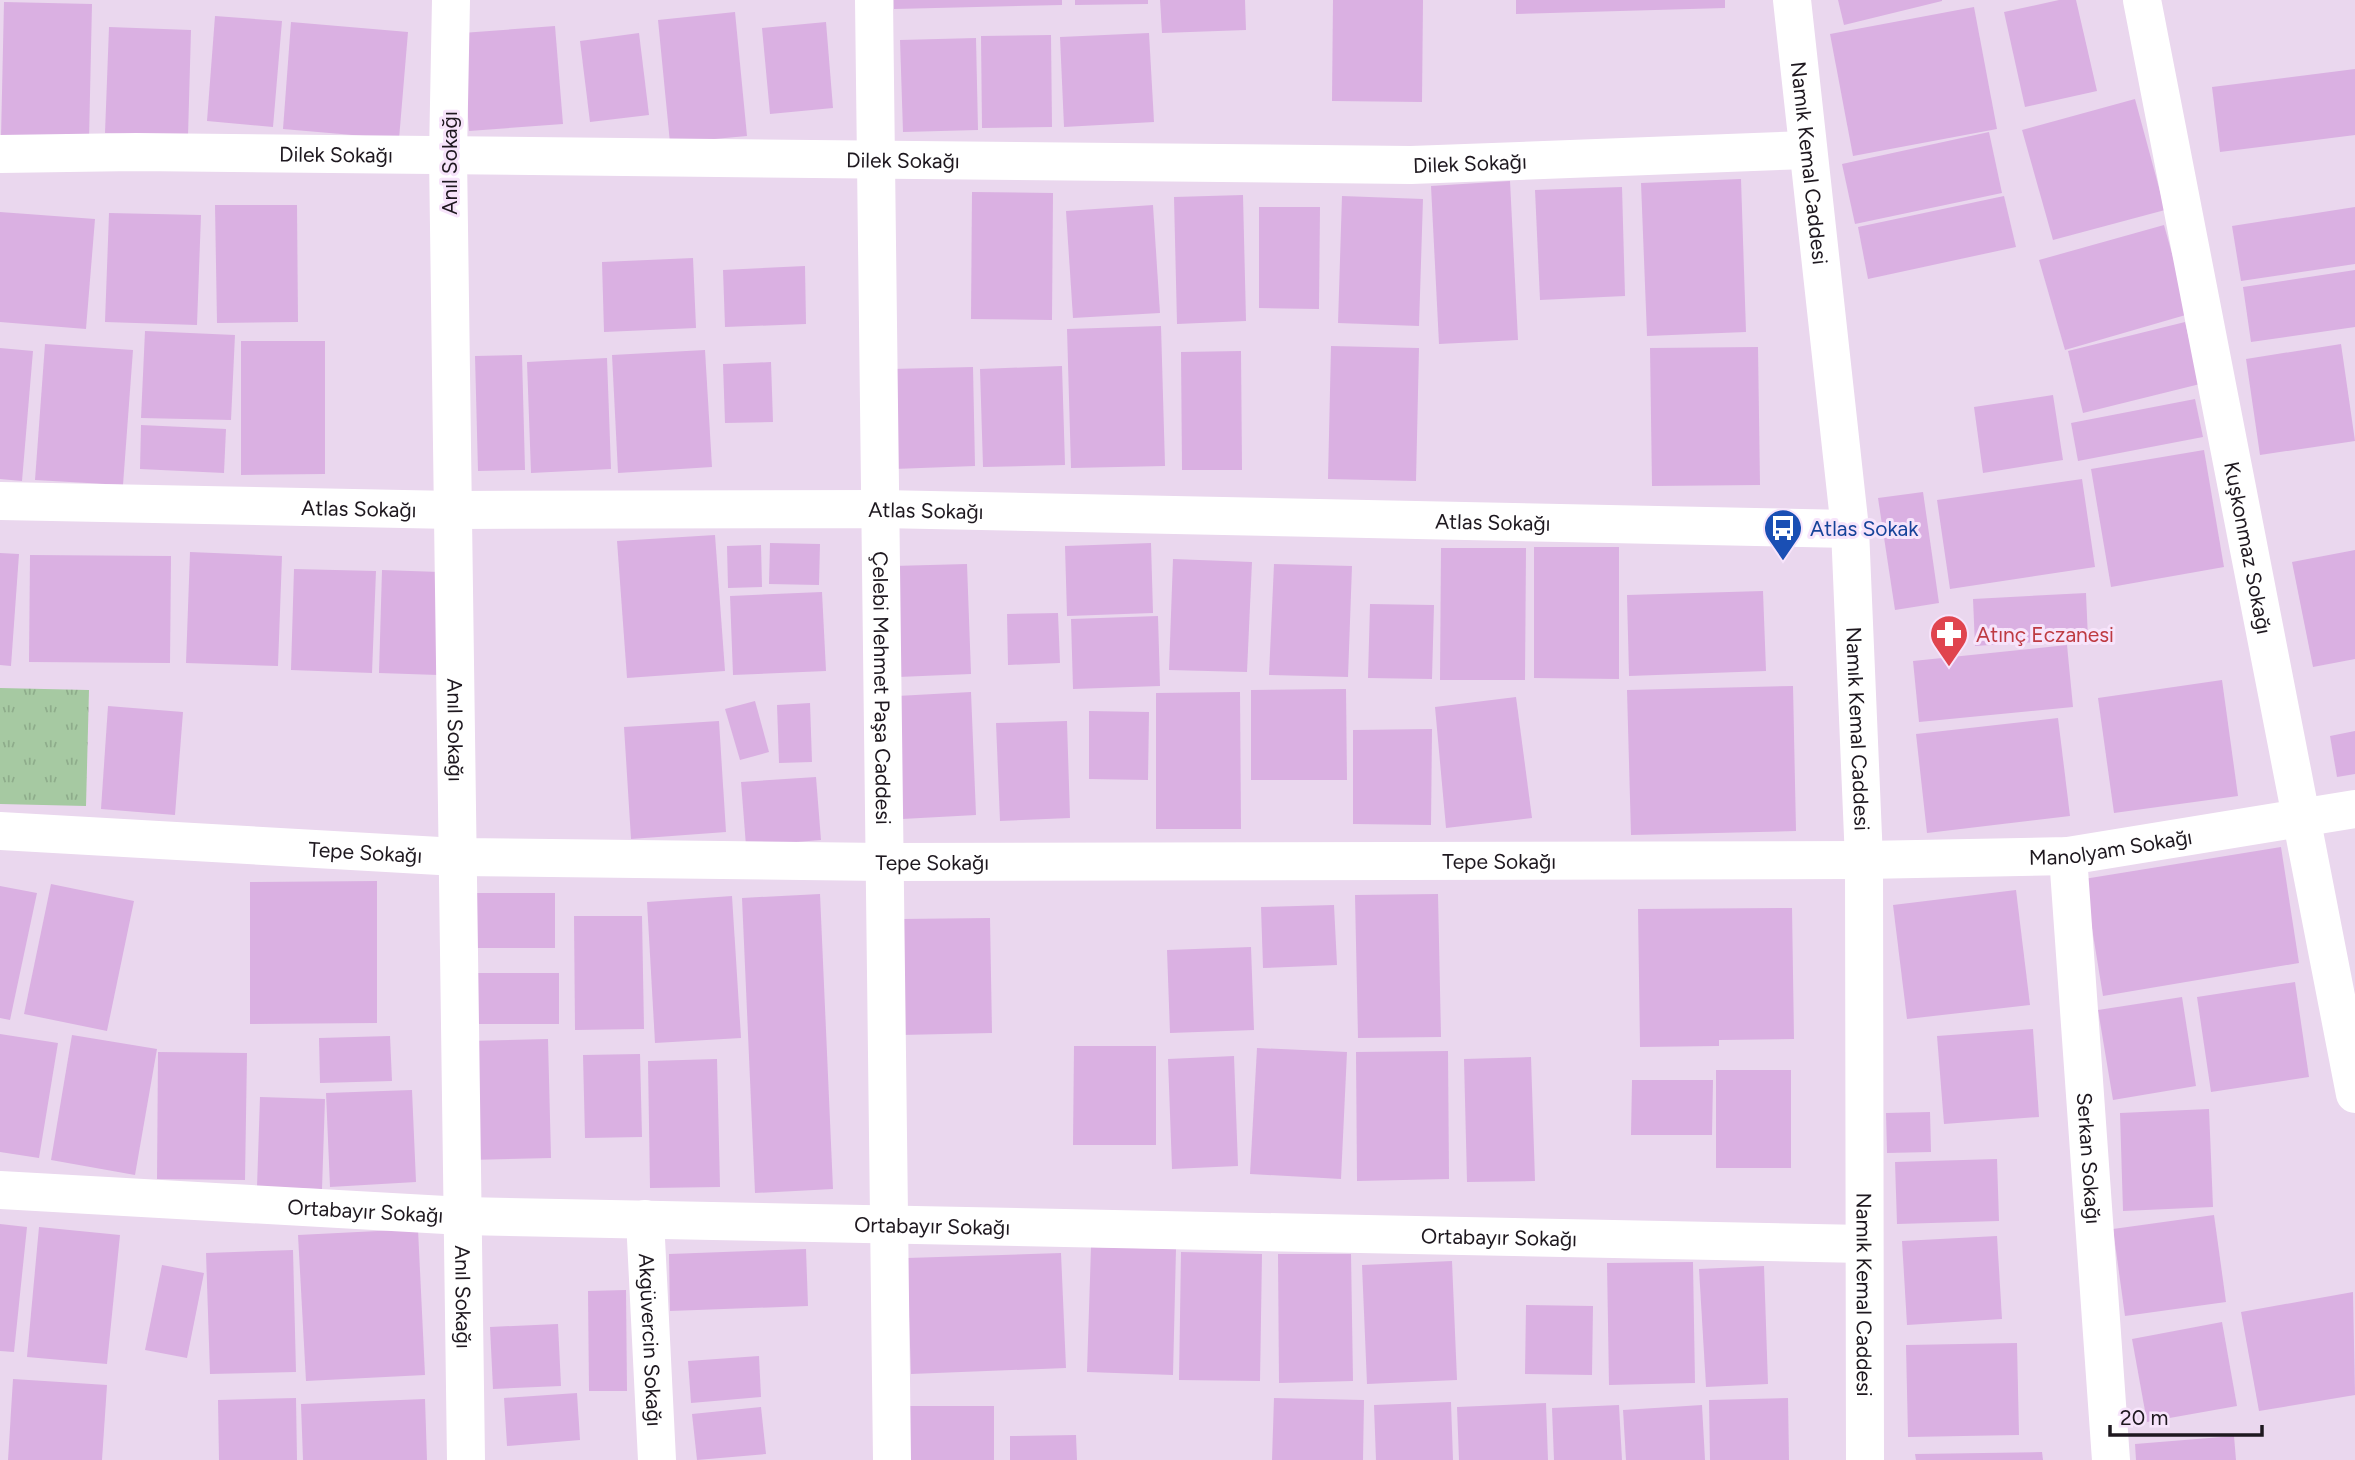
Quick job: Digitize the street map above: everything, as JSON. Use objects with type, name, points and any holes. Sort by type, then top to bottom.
[{"type":"street","name":"Anıl Sokağı","points":[[451,0],[449,155],[466,1460]]},
{"type":"street","name":"Çelebi Mehmet Paşa Caddesi","points":[[874,0],[892,1460]]},
{"type":"street","name":"Namık Kemal Caddesi","points":[[1792,0],[1850,529],[1864,860],[1865,1460]]},
{"type":"street","name":"Kuşkonmaz Sokağı","points":[[2142,0],[2355,1094]]},
{"type":"street","name":"Dilek Sokağı","points":[[0,154],[449,155],[1411,165],[1807,150]]},
{"type":"street","name":"Atlas Sokağı","points":[[0,500],[453,510],[881,509],[1850,529]]},
{"type":"street","name":"Manolyam Sokağı","points":[[1864,860],[2068,856],[2355,809]]},
{"type":"street","name":"Tepe Sokağı","points":[[0,831],[457,858],[884,862],[1864,860]]},
{"type":"street","name":"Serkan Sokağı","points":[[2068,856],[2111,1460]]},
{"type":"street","name":"Ortabayır Sokağı","points":[[0,1190],[463,1216],[1864,1244]]},
{"type":"street","name":"Akgüvercin Sokağı","points":[[645,1219],[657,1460]]},
{"type":"green space","points":[[0,688],[89,690],[86,806],[0,804]]},
{"type":"building","points":[[894,0],[1062,0],[1062,5],[894,9]]},
{"type":"building","points":[[1075,0],[1148,0],[1148,4],[1075,5]]},
{"type":"building","points":[[1160,0],[1245,0],[1246,30],[1162,33]]},
{"type":"building","points":[[1333,0],[1423,0],[1422,102],[1332,101]]},
{"type":"building","points":[[1516,0],[1725,0],[1725,8],[1516,14]]},
{"type":"building","points":[[1838,0],[1942,0],[1942,1],[1844,25]]},
{"type":"building","points":[[2059,0],[2076,0],[2097,91],[2025,107],[2004,12]]},
{"type":"building","points":[[4,2],[92,4],[89,140],[1,138]]},
{"type":"building","points":[[1974,7],[1997,129],[1853,156],[1830,34]]},
{"type":"building","points":[[735,12],[747,136],[670,143],[658,20]]},
{"type":"building","points":[[215,16],[282,21],[273,127],[207,121]]},
{"type":"building","points":[[291,22],[408,32],[399,139],[283,129]]},
{"type":"building","points":[[826,22],[833,108],[770,114],[762,28]]},
{"type":"building","points":[[555,26],[563,124],[469,131],[462,33]]},
{"type":"building","points":[[109,27],[191,30],[188,136],[105,133]]},
{"type":"building","points":[[639,33],[649,115],[590,122],[580,41]]},
{"type":"building","points":[[1149,33],[1154,122],[1064,127],[1060,37]]},
{"type":"building","points":[[1051,35],[1052,127],[982,128],[981,36]]},
{"type":"building","points":[[976,38],[978,130],[903,132],[900,40]]},
{"type":"building","points":[[2355,69],[2355,135],[2220,152],[2212,87]]},
{"type":"building","points":[[2135,99],[2165,210],[2053,240],[2022,130]]},
{"type":"building","points":[[1989,132],[2002,193],[1855,224],[1842,164]]},
{"type":"building","points":[[1741,179],[1746,332],[1647,336],[1641,183]]},
{"type":"building","points":[[1510,181],[1518,340],[1439,344],[1431,186]]},
{"type":"building","points":[[1622,187],[1625,296],[1540,300],[1535,190]]},
{"type":"building","points":[[972,192],[1053,193],[1052,320],[971,319]]},
{"type":"building","points":[[1243,195],[1246,321],[1177,324],[1174,197]]},
{"type":"building","points":[[1342,196],[1423,199],[1419,326],[1338,323]]},
{"type":"building","points":[[2004,196],[2016,247],[1868,279],[1858,227]]},
{"type":"building","points":[[215,205],[297,205],[298,322],[217,323]]},
{"type":"building","points":[[1153,205],[1160,313],[1073,318],[1066,211]]},
{"type":"building","points":[[1259,207],[1320,207],[1319,309],[1259,308]]},
{"type":"building","points":[[2355,207],[2355,264],[2241,281],[2232,226]]},
{"type":"building","points":[[0,212],[95,219],[86,329],[0,322]]},
{"type":"building","points":[[109,213],[201,215],[197,325],[105,322]]},
{"type":"building","points":[[2164,225],[2189,314],[2065,350],[2039,260]]},
{"type":"building","points":[[693,258],[696,328],[604,332],[602,262]]},
{"type":"building","points":[[805,266],[806,324],[725,327],[723,270]]},
{"type":"building","points":[[2355,270],[2355,327],[2251,342],[2243,287]]},
{"type":"building","points":[[2185,322],[2200,384],[2083,413],[2068,351]]},
{"type":"building","points":[[1161,326],[1165,466],[1071,468],[1067,329]]},
{"type":"building","points":[[145,331],[235,335],[231,420],[141,418]]},
{"type":"building","points":[[241,341],[325,341],[325,474],[241,475]]},
{"type":"building","points":[[45,344],[133,350],[123,485],[35,480]]},
{"type":"building","points":[[2341,344],[2355,441],[2260,455],[2246,359]]},
{"type":"building","points":[[1331,346],[1419,348],[1416,481],[1328,479]]},
{"type":"building","points":[[1758,347],[1760,485],[1652,486],[1650,348]]},
{"type":"building","points":[[0,348],[33,351],[22,481],[0,479]]},
{"type":"building","points":[[705,350],[712,467],[618,473],[612,355]]},
{"type":"building","points":[[1241,351],[1242,470],[1182,470],[1181,352]]},
{"type":"building","points":[[522,355],[525,470],[478,471],[475,356]]},
{"type":"building","points":[[607,358],[611,469],[531,473],[527,362]]},
{"type":"building","points":[[771,362],[773,422],[725,423],[723,364]]},
{"type":"building","points":[[1062,366],[1065,465],[983,467],[980,369]]},
{"type":"building","points":[[973,367],[975,466],[894,469],[891,369]]},
{"type":"building","points":[[2053,395],[2063,460],[1983,473],[1974,407]]},
{"type":"building","points":[[2195,399],[2203,437],[2078,461],[2071,423]]},
{"type":"building","points":[[141,425],[226,429],[224,473],[140,469]]},
{"type":"building","points":[[2204,450],[2224,567],[2111,587],[2091,469]]},
{"type":"building","points":[[2082,479],[2095,567],[1950,589],[1937,500]]},
{"type":"building","points":[[1923,492],[1939,603],[1895,610],[1878,498]]},
{"type":"building","points":[[715,535],[725,671],[627,678],[617,541]]},
{"type":"building","points":[[770,543],[820,544],[819,585],[769,584]]},
{"type":"building","points":[[1151,543],[1153,613],[1067,616],[1065,546]]},
{"type":"building","points":[[761,545],[762,587],[728,588],[727,546]]},
{"type":"building","points":[[1534,547],[1619,547],[1619,679],[1534,678]]},
{"type":"building","points":[[1441,548],[1526,548],[1525,680],[1440,680]]},
{"type":"building","points":[[2355,550],[2355,659],[2313,667],[2292,562]]},
{"type":"building","points":[[190,552],[282,556],[278,666],[186,663]]},
{"type":"building","points":[[0,553],[19,554],[11,666],[0,665]]},
{"type":"building","points":[[30,555],[171,556],[170,663],[29,662]]},
{"type":"building","points":[[1173,559],[1252,562],[1247,672],[1169,670]]},
{"type":"building","points":[[967,564],[971,674],[898,677],[893,566]]},
{"type":"building","points":[[1274,564],[1352,566],[1348,677],[1269,675]]},
{"type":"building","points":[[294,569],[376,571],[372,673],[291,670]]},
{"type":"building","points":[[382,570],[440,572],[438,675],[379,673]]},
{"type":"building","points":[[1763,591],[1766,671],[1629,676],[1627,595]]},
{"type":"building","points":[[822,592],[826,671],[733,675],[730,596]]},
{"type":"building","points":[[2086,593],[2088,639],[1975,646],[1973,599]]},
{"type":"building","points":[[1370,604],[1434,605],[1432,679],[1368,678]]},
{"type":"building","points":[[1058,613],[1060,663],[1008,665],[1007,614]]},
{"type":"building","points":[[1158,616],[1160,686],[1073,689],[1071,619]]},
{"type":"building","points":[[2067,645],[2073,707],[1919,722],[1913,661]]},
{"type":"building","points":[[2222,680],[2238,796],[2114,813],[2098,698]]},
{"type":"building","points":[[1793,686],[1796,831],[1631,835],[1627,690]]},
{"type":"building","points":[[1346,689],[1347,780],[1251,780],[1251,690]]},
{"type":"building","points":[[971,692],[976,815],[902,819],[897,696]]},
{"type":"building","points":[[1240,692],[1241,829],[1156,829],[1156,693]]},
{"type":"building","points":[[1516,697],[1532,818],[1446,828],[1435,707]]},
{"type":"building","points":[[755,701],[769,752],[740,760],[725,709]]},
{"type":"building","points":[[810,703],[812,762],[779,763],[777,705]]},
{"type":"building","points":[[108,706],[183,712],[175,815],[101,809]]},
{"type":"building","points":[[1089,711],[1149,712],[1148,780],[1089,779]]},
{"type":"building","points":[[2058,718],[2070,816],[1927,833],[1916,734]]},
{"type":"building","points":[[719,721],[726,832],[631,839],[624,727]]},
{"type":"building","points":[[1067,721],[1070,818],[1000,821],[996,723]]},
{"type":"building","points":[[1432,729],[1431,825],[1353,824],[1353,730]]},
{"type":"building","points":[[2355,731],[2355,774],[2337,777],[2330,736]]},
{"type":"building","points":[[816,777],[821,840],[746,846],[741,782]]},
{"type":"building","points":[[2281,847],[2299,963],[2103,996],[2084,879]]},
{"type":"building","points":[[377,881],[377,1023],[250,1024],[250,882]]},
{"type":"building","points":[[51,884],[134,901],[107,1031],[24,1014]]},
{"type":"building","points":[[0,886],[37,893],[10,1020],[0,1018]]},
{"type":"building","points":[[2016,890],[2030,1005],[1907,1019],[1893,905]]},
{"type":"building","points":[[467,893],[555,893],[555,948],[467,948]]},
{"type":"building","points":[[820,894],[833,1189],[755,1193],[742,898]]},
{"type":"building","points":[[1438,894],[1441,1037],[1358,1038],[1355,895]]},
{"type":"building","points":[[732,896],[741,1038],[655,1043],[647,902]]},
{"type":"building","points":[[1334,905],[1337,965],[1263,968],[1261,907]]},
{"type":"building","points":[[1792,908],[1794,1039],[1719,1040],[1719,1046],[1640,1047],[1638,909]]},
{"type":"building","points":[[574,916],[642,916],[644,1029],[575,1030]]},
{"type":"building","points":[[990,918],[992,1033],[901,1035],[900,919]]},
{"type":"building","points":[[1251,947],[1254,1030],[1170,1033],[1167,950]]},
{"type":"building","points":[[468,973],[559,973],[559,1024],[468,1024]]},
{"type":"building","points":[[2295,982],[2309,1077],[2211,1092],[2197,997]]},
{"type":"building","points":[[2182,997],[2196,1086],[2113,1100],[2098,1010]]},
{"type":"building","points":[[2033,1029],[2039,1117],[1944,1124],[1937,1036]]},
{"type":"building","points":[[0,1034],[58,1043],[39,1158],[0,1152]]},
{"type":"building","points":[[72,1035],[157,1049],[135,1175],[51,1160]]},
{"type":"building","points":[[390,1036],[392,1081],[320,1083],[319,1038]]},
{"type":"building","points":[[548,1039],[551,1158],[469,1160],[467,1041]]},
{"type":"building","points":[[1074,1046],[1156,1046],[1156,1145],[1073,1145]]},
{"type":"building","points":[[1257,1048],[1347,1052],[1341,1179],[1250,1174]]},
{"type":"building","points":[[1448,1051],[1449,1179],[1357,1181],[1356,1052]]},
{"type":"building","points":[[158,1052],[247,1053],[245,1180],[157,1179]]},
{"type":"building","points":[[640,1054],[642,1137],[585,1138],[583,1055]]},
{"type":"building","points":[[1234,1056],[1238,1166],[1172,1169],[1168,1059]]},
{"type":"building","points":[[1531,1057],[1535,1181],[1467,1182],[1464,1059]]},
{"type":"building","points":[[717,1059],[720,1187],[650,1188],[648,1061]]},
{"type":"building","points":[[1716,1070],[1791,1070],[1791,1168],[1716,1168]]},
{"type":"building","points":[[1632,1080],[1713,1080],[1712,1135],[1631,1135]]},
{"type":"building","points":[[412,1090],[416,1182],[330,1187],[326,1093]]},
{"type":"building","points":[[260,1097],[325,1099],[322,1189],[257,1187]]},
{"type":"building","points":[[2209,1109],[2213,1207],[2123,1211],[2120,1113]]},
{"type":"building","points":[[1930,1112],[1931,1152],[1887,1153],[1886,1113]]},
{"type":"building","points":[[1997,1159],[1999,1221],[1897,1224],[1895,1162]]},
{"type":"building","points":[[2214,1215],[2226,1302],[2125,1316],[2113,1229]]},
{"type":"building","points":[[0,1224],[27,1227],[14,1352],[0,1351]]},
{"type":"building","points":[[39,1227],[120,1235],[107,1364],[27,1357]]},
{"type":"building","points":[[418,1229],[425,1375],[306,1381],[298,1235]]},
{"type":"building","points":[[1997,1236],[2002,1319],[1907,1325],[1902,1241]]},
{"type":"building","points":[[1091,1247],[1176,1249],[1173,1375],[1087,1372]]},
{"type":"building","points":[[806,1249],[808,1306],[670,1311],[669,1254]]},
{"type":"building","points":[[293,1250],[296,1372],[210,1374],[206,1253]]},
{"type":"building","points":[[1181,1252],[1262,1254],[1260,1381],[1179,1380]]},
{"type":"building","points":[[1061,1253],[1066,1368],[911,1374],[907,1258]]},
{"type":"building","points":[[1278,1254],[1351,1254],[1353,1381],[1279,1383]]},
{"type":"building","points":[[1452,1261],[1457,1380],[1367,1384],[1362,1265]]},
{"type":"building","points":[[1693,1262],[1695,1383],[1609,1385],[1607,1263]]},
{"type":"building","points":[[162,1265],[204,1273],[187,1358],[145,1350]]},
{"type":"building","points":[[1764,1266],[1768,1384],[1706,1387],[1699,1269]]},
{"type":"building","points":[[626,1290],[627,1391],[589,1391],[588,1291]]},
{"type":"building","points":[[2353,1292],[2355,1395],[2259,1411],[2241,1312]]},
{"type":"building","points":[[1526,1305],[1593,1306],[1592,1375],[1525,1374]]},
{"type":"building","points":[[2222,1322],[2237,1406],[2147,1422],[2132,1339]]},
{"type":"building","points":[[558,1324],[561,1386],[493,1389],[490,1327]]},
{"type":"building","points":[[2017,1343],[2019,1435],[1908,1437],[1906,1345]]},
{"type":"building","points":[[759,1356],[761,1397],[691,1403],[688,1361]]},
{"type":"building","points":[[13,1379],[107,1385],[102,1460],[8,1460]]},
{"type":"building","points":[[577,1393],[580,1440],[507,1446],[504,1398]]},
{"type":"building","points":[[296,1398],[297,1460],[219,1460],[218,1400]]},
{"type":"building","points":[[1274,1398],[1364,1400],[1363,1460],[1272,1460]]},
{"type":"building","points":[[1788,1398],[1789,1460],[1710,1460],[1709,1400]]},
{"type":"building","points":[[425,1399],[427,1460],[303,1460],[301,1404]]},
{"type":"building","points":[[1451,1402],[1453,1460],[1376,1460],[1374,1405]]},
{"type":"building","points":[[1546,1403],[1548,1460],[1459,1460],[1457,1407]]},
{"type":"building","points":[[1619,1405],[1622,1460],[1554,1460],[1552,1408]]},
{"type":"building","points":[[1702,1405],[1705,1460],[1626,1460],[1623,1410]]},
{"type":"building","points":[[906,1406],[994,1406],[994,1460],[906,1460]]},
{"type":"building","points":[[761,1407],[766,1454],[697,1460],[692,1414]]},
{"type":"building","points":[[1076,1435],[1077,1460],[1010,1460],[1010,1436]]},
{"type":"building","points":[[2234,1436],[2236,1460],[2136,1460],[2135,1444]]},
{"type":"building","points":[[2042,1452],[2043,1460],[1916,1460],[1915,1454]]},
{"type":"place","name":"Atlas Sokak","points":[[1783,562]]},
{"type":"place","name":"Atınç Eczanesi","points":[[1949,668]]}]
